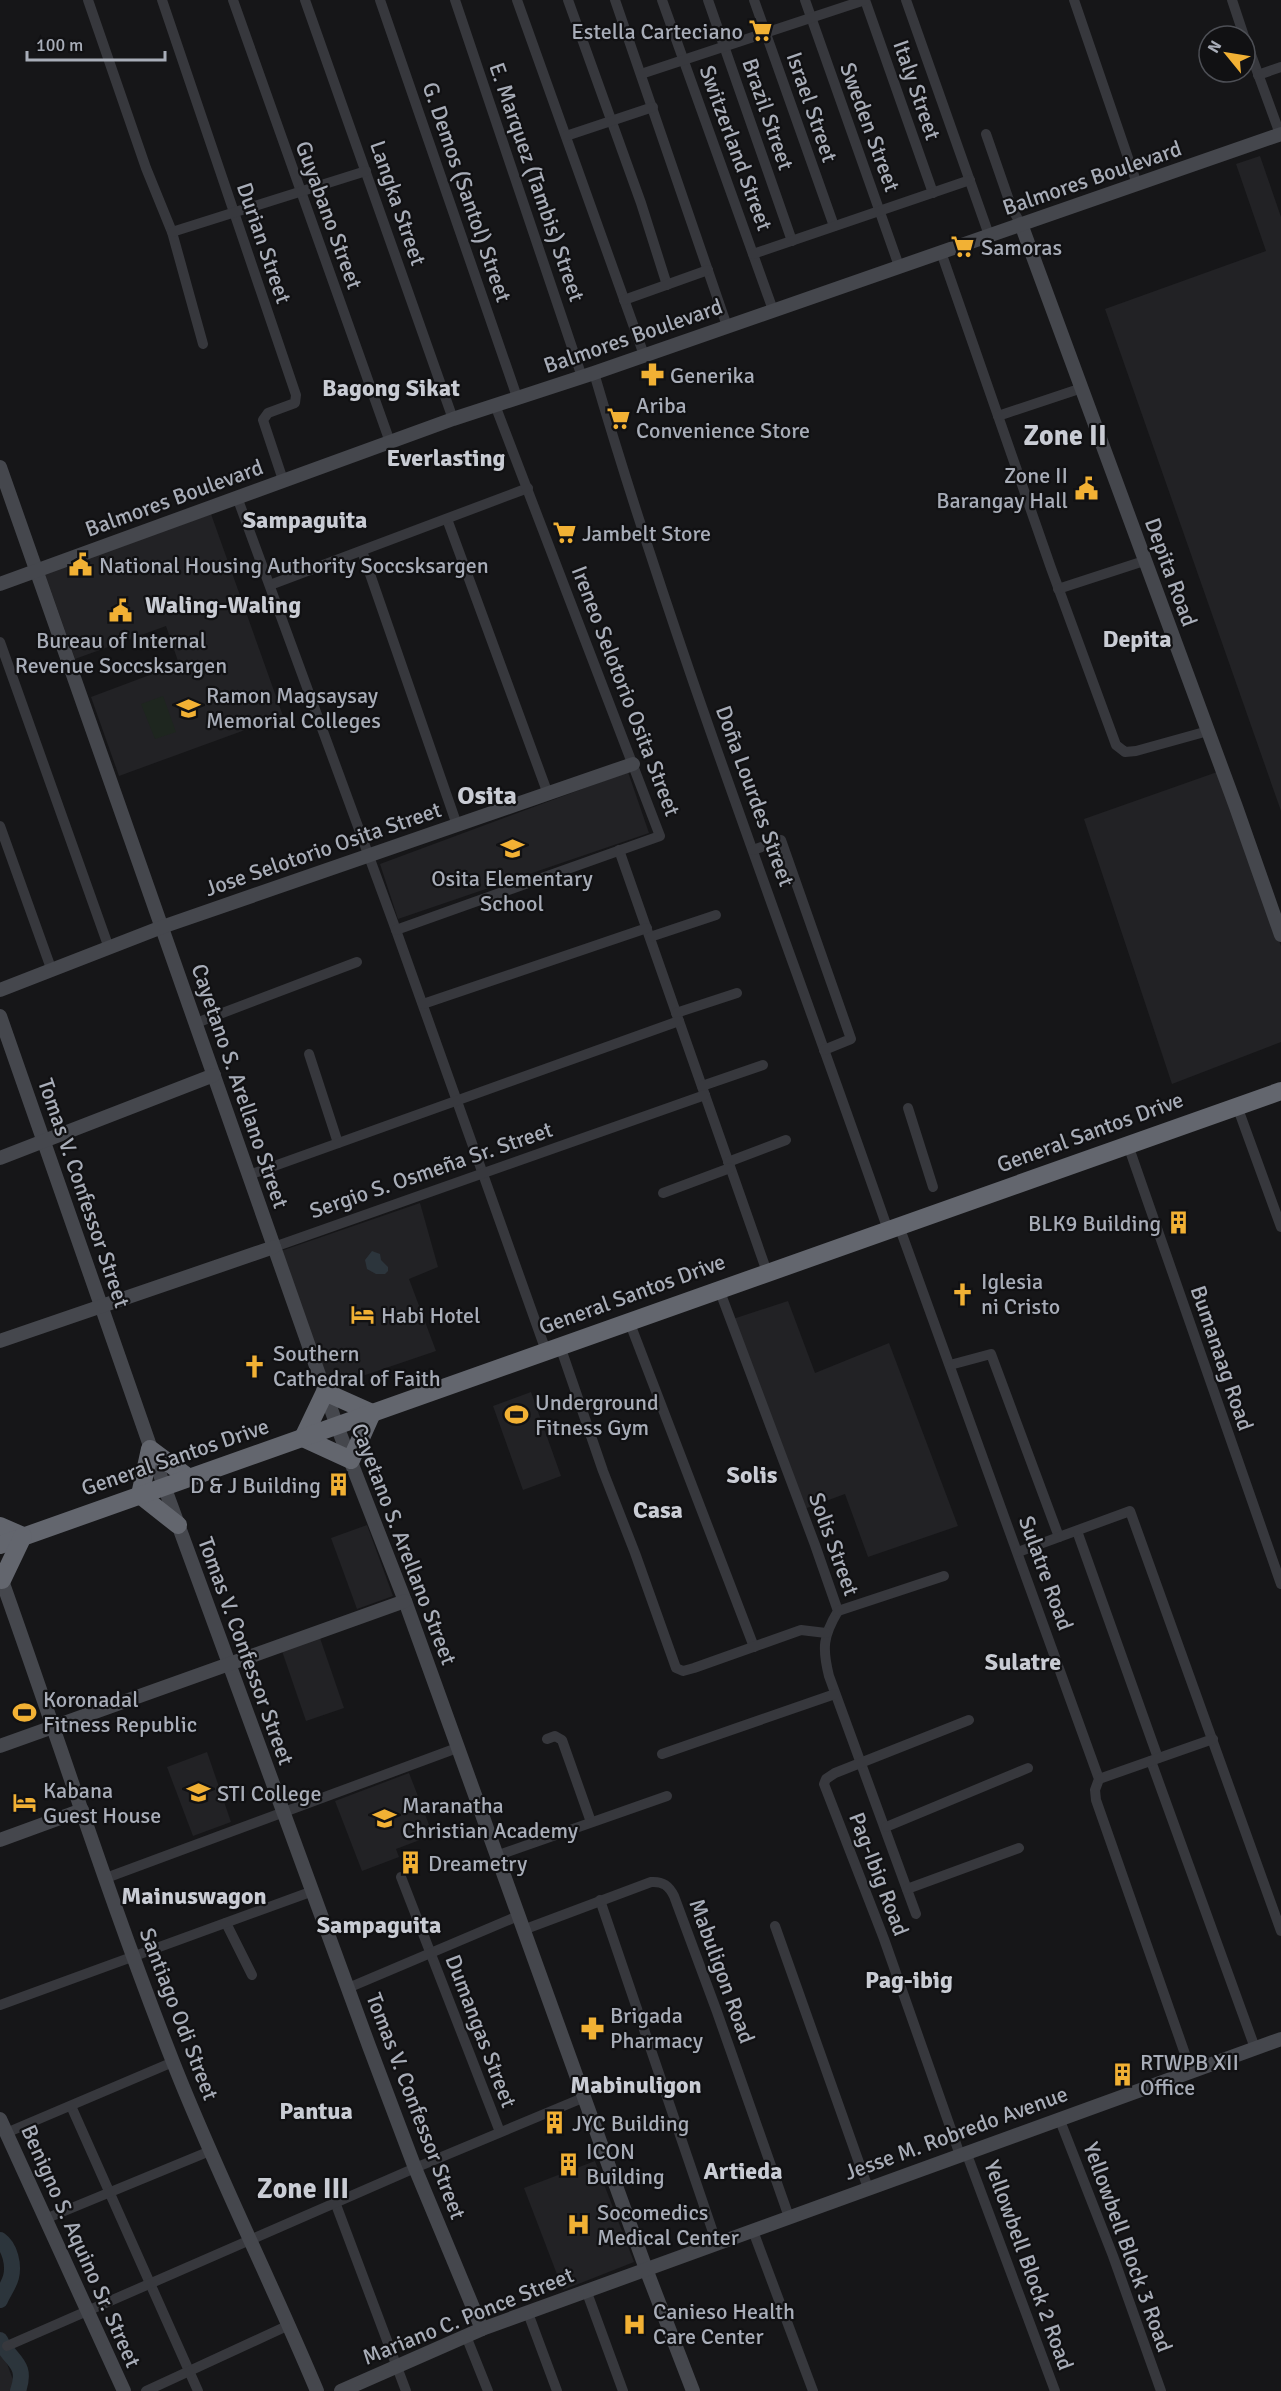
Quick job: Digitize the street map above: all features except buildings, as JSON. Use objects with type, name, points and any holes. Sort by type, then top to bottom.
[{"type":"highway","name":"General Santos Drive","points":[[0,1545],[1281,1091]]},
{"type":"highway","points":[[325,1392],[372,1413],[351,1460],[303,1438],[325,1392]]},
{"type":"highway","points":[[177,1525],[140,1495],[150,1449],[189,1478]]},
{"type":"highway","points":[[0,1526],[23,1536],[1,1578]]},
{"type":"street","points":[[88,0],[146,168],[172,232],[203,344]]},
{"type":"street","name":"Durian Street","points":[[162,0],[296,394],[295,403],[268,413],[263,420],[283,480]]},
{"type":"street","name":"Guyabano Street","points":[[232,0],[390,442]]},
{"type":"street","name":"Langka Street","points":[[305,0],[453,419]]},
{"type":"street","name":"G. Demos (Santol) Street","points":[[380,0],[517,397]]},
{"type":"street","name":"E. Marquez (Tambis) Street","points":[[455,0],[588,375]]},
{"type":"street","points":[[517,0],[644,356]]},
{"type":"street","points":[[568,0],[667,285]]},
{"type":"street","points":[[615,0],[727,326]]},
{"type":"street","name":"Switzerland Street","points":[[662,0],[773,310]]},
{"type":"street","name":"Brazil Street","points":[[708,0],[792,241]]},
{"type":"street","name":"Israel Street","points":[[753,0],[834,226]]},
{"type":"street","name":"Sweden Street","points":[[805,0],[899,266]]},
{"type":"street","points":[[641,74],[865,0]]},
{"type":"street","name":"Italy Street","points":[[865,0],[933,193]]},
{"type":"street","points":[[906,0],[989,235]]},
{"type":"street","points":[[1074,0],[1137,184]]},
{"type":"street","points":[[1232,0],[1240,24]]},
{"type":"street","points":[[1258,75],[1281,67]]},
{"type":"street","points":[[1257,72],[1281,134]]},
{"type":"street","points":[[566,136],[653,107]]},
{"type":"street","points":[[986,134],[1012,209],[1021,224]]},
{"type":"street","name":"Balmores Boulevard","points":[[0,585],[453,419],[644,356],[1281,134]]},
{"type":"street","points":[[172,232],[366,171]]},
{"type":"street","points":[[753,254],[970,180]]},
{"type":"street","name":"Depita Road","points":[[1021,224],[1281,935]]},
{"type":"street","points":[[941,252],[1058,590],[1119,750],[1136,751],[1208,731]]},
{"type":"street","points":[[624,300],[708,270]]},
{"type":"street","name":"Doña Lourdes Street","points":[[588,375],[753,850],[825,1050],[894,1228]]},
{"type":"street","points":[[998,416],[1082,388]]},
{"type":"street","name":"Ireneo Selotorio Osita Street","points":[[495,405],[660,836],[620,850]]},
{"type":"street","name":"Cayetano S. Arellano Street","points":[[0,467],[337,1426],[405,1601],[646,2269],[693,2391]]},
{"type":"street","points":[[270,585],[528,488]]},
{"type":"street","points":[[237,497],[483,1173],[553,1348],[570,1373],[603,1471],[674,1664],[682,1671],[803,1630],[826,1634]]},
{"type":"street","points":[[447,519],[548,794]]},
{"type":"street","points":[[362,551],[458,825]]},
{"type":"street","points":[[1058,590],[1144,561]]},
{"type":"street","points":[[0,642],[109,948]]},
{"type":"street","name":"Jose Selotorio Osita Street","points":[[0,990],[162,927],[633,764]]},
{"type":"street","points":[[0,826],[52,970]]},
{"type":"street","points":[[753,850],[781,840],[850,1039],[825,1050]]},
{"type":"street","points":[[396,930],[620,850],[767,1272]]},
{"type":"street","points":[[423,1004],[648,932],[716,915]]},
{"type":"street","points":[[196,1023],[357,962]]},
{"type":"street","points":[[249,1175],[457,1100],[737,993]]},
{"type":"street","name":"Tomas V. Confessor Street","points":[[0,1016],[177,1525],[415,2168],[482,2329]]},
{"type":"street","points":[[309,1054],[338,1143]]},
{"type":"street","name":"Sergio S. Osmeña Sr. Street","points":[[0,1341],[483,1173],[704,1091],[763,1065]]},
{"type":"street","points":[[0,1158],[214,1075]]},
{"type":"street","points":[[1237,1106],[1281,1227]]},
{"type":"street","points":[[908,1108],[933,1187]]},
{"type":"street","points":[[663,1193],[786,1140]]},
{"type":"street","name":"Bumanaag Road","points":[[1128,1145],[1281,1584]]},
{"type":"street","name":"Sulatre Road","points":[[894,1228],[950,1365],[1099,1779],[1095,1790],[1096,1800],[1191,2071]]},
{"type":"street","name":"Solis Street","points":[[719,1289],[816,1545],[838,1611],[826,1634],[824,1653],[835,1694],[886,1827],[916,1914]]},
{"type":"street","points":[[629,1321],[754,1647]]},
{"type":"street","points":[[950,1365],[991,1354],[1059,1537]]},
{"type":"street","points":[[1018,1552],[1130,1512],[1281,1932]]},
{"type":"street","points":[[1077,1531],[1255,2048]]},
{"type":"street","points":[[838,1611],[944,1576]]},
{"type":"street","name":"Santiago Odi Street","points":[[1,1578],[134,1958],[173,2062],[317,2391]]},
{"type":"street","points":[[0,1746],[405,1601]]},
{"type":"street","points":[[662,1754],[835,1694]]},
{"type":"street","points":[[862,1763],[969,1720]]},
{"type":"street","points":[[547,1739],[555,1736],[562,1740],[591,1822]]},
{"type":"street","points":[[1099,1779],[1212,1739]]},
{"type":"street","points":[[106,1878],[457,1748]]},
{"type":"street","name":"Pag-Ibig Road","points":[[862,1763],[831,1775],[824,1784],[825,1788],[884,1939],[963,2154]]},
{"type":"street","points":[[886,1827],[1028,1768]]},
{"type":"street","points":[[496,1856],[667,1797]]},
{"type":"street","points":[[0,1840],[82,1810]]},
{"type":"street","points":[[908,1889],[1019,1848]]},
{"type":"street","name":"Dumangas Street","points":[[401,1877],[500,2132]]},
{"type":"street","name":"Mabuligon Road","points":[[348,1988],[429,1953],[651,1882],[663,1883],[671,1890],[717,2012],[789,2217]]},
{"type":"street","points":[[0,2005],[313,1891]]},
{"type":"street","points":[[600,1900],[717,2244]]},
{"type":"street","points":[[226,1923],[252,1975]]},
{"type":"street","points":[[775,1926],[868,2188]]},
{"type":"street","name":"Jesse M. Robredo Avenue","points":[[646,2269],[1281,2039]]},
{"type":"street","points":[[6,2133],[173,2062]]},
{"type":"street","points":[[7,2346],[335,2202],[585,2097]]},
{"type":"street","points":[[71,2106],[198,2391]]},
{"type":"street","name":"Yellowbell Block 3 Road","points":[[1059,2118],[1113,2256],[1161,2391]]},
{"type":"street","name":"Benigno S. Aquino Sr. Street","points":[[0,2119],[124,2391]]},
{"type":"street","points":[[45,2219],[210,2151]]},
{"type":"street","name":"Yellowbell Block 2 Road","points":[[963,2154],[1055,2391]]},
{"type":"street","points":[[335,2202],[406,2391]]},
{"type":"street","points":[[753,2231],[813,2391]]},
{"type":"street","name":"Mariano C. Ponce Street","points":[[341,2391],[482,2329],[646,2269]]},
{"type":"street","points":[[586,2290],[623,2391]]},
{"type":"street","points":[[528,2313],[557,2391]]},
{"type":"street","points":[[146,2391],[289,2325]]},
{"type":"street","points":[[466,2336],[488,2391]]},
{"type":"shaded area","points":[[1260,156],[1281,217],[1281,811],[1105,309],[1266,251],[1236,164]]},
{"type":"shaded area","points":[[211,514],[283,716],[119,776],[91,697],[179,664],[166,626],[75,659],[45,574]]},
{"type":"shaded area","points":[[163,696],[176,732],[155,739],[141,704]]},
{"type":"shaded area","points":[[1220,771],[1281,946],[1281,1042],[1172,1084],[1084,819]]},
{"type":"shaded area","name":"Osita Elementary School","points":[[628,772],[649,833],[398,919],[380,864]]},
{"type":"shaded area","name":"Habi Hotel","points":[[420,1203],[438,1267],[409,1279],[436,1351],[330,1387],[281,1251]]},
{"type":"shaded area","points":[[372,1251],[380,1254],[381,1260],[388,1267],[385,1274],[376,1274],[367,1269],[365,1260]]},
{"type":"shaded area","points":[[788,1301],[815,1373],[889,1343],[958,1526],[868,1557],[845,1494],[804,1509],[733,1319]]},
{"type":"shaded area","points":[[531,1392],[561,1476],[523,1490],[493,1406]]},
{"type":"shaded area","points":[[367,1525],[393,1596],[357,1609],[331,1538]]},
{"type":"shaded area","points":[[320,1638],[344,1708],[306,1721],[282,1651]]},
{"type":"shaded area","name":"STI College","points":[[207,1752],[231,1822],[193,1836],[167,1767]]},
{"type":"shaded area","name":"Maranatha Christian Academy","points":[[409,1773],[433,1835],[396,1849],[399,1857],[362,1871],[335,1801]]},
{"type":"shaded area","name":"Socomedics Medical Center","points":[[595,2161],[634,2262],[563,2290],[524,2188]]},
{"type":"shaded area","points":[[0,2345],[16,2388],[15,2391],[0,2391]]},
{"type":"waterway","points":[[0,2240],[9,2252],[12,2267],[10,2280],[0,2300]]},
{"type":"waterway","points":[[0,2340],[19,2368],[21,2381],[18,2391]]},
{"type":"place","name":"Estella Carteciano","points":[[761,31]]},
{"type":"place","name":"Samoras","points":[[963,247]]},
{"type":"place","name":"Generika","points":[[652,375]]},
{"type":"place","name":"Ariba Convenience Store","points":[[618,418]]},
{"type":"place","name":"Zone II Barangay Hall","points":[[1086,488]]},
{"type":"place","name":"Jambelt Store","points":[[564,533]]},
{"type":"place","name":"National Housing Authority Soccsksargen","points":[[81,565]]},
{"type":"place","name":"Bureau of Internal Revenue Soccsksargen","points":[[121,611]]},
{"type":"place","name":"Ramon Magsaysay Memorial Colleges","points":[[188,708]]},
{"type":"place","name":"Osita Elementary School","points":[[512,849]]},
{"type":"place","name":"BLK9 Building","points":[[1179,1223]]},
{"type":"place","name":"Iglesia ni Cristo","points":[[963,1294]]},
{"type":"place","name":"Habi Hotel","points":[[363,1315]]},
{"type":"place","name":"Southern Cathedral of Faith","points":[[255,1366]]},
{"type":"place","name":"Underground Fitness Gym","points":[[517,1415]]},
{"type":"place","name":"D & J Building","points":[[339,1485]]},
{"type":"place","name":"Koronadal Fitness Republic","points":[[25,1712]]},
{"type":"place","name":"STI College","points":[[199,1793]]},
{"type":"place","name":"Kabana Guest House","points":[[25,1803]]},
{"type":"place","name":"Maranatha Christian Academy","points":[[384,1818]]},
{"type":"place","name":"Dreametry","points":[[410,1863]]},
{"type":"place","name":"Brigada Pharmacy","points":[[592,2028]]},
{"type":"place","name":"RTWPB XII Office","points":[[1122,2075]]},
{"type":"place","name":"JYC Building","points":[[554,2123]]},
{"type":"place","name":"ICON Building","points":[[568,2164]]},
{"type":"place","name":"Socomedics Medical Center","points":[[579,2225]]},
{"type":"place","name":"Canieso Health Care Center","points":[[635,2324]]},
{"type":"district","name":"Bagong Sikat","points":[[391,388]]},
{"type":"district","name":"Zone II","points":[[1065,436]]},
{"type":"district","name":"Everlasting","points":[[446,458]]},
{"type":"district","name":"Sampaguita","points":[[305,520]]},
{"type":"district","name":"Waling-Waling","points":[[223,605]]},
{"type":"district","name":"Depita","points":[[1137,639]]},
{"type":"district","name":"Osita","points":[[487,796]]},
{"type":"district","name":"Solis","points":[[752,1475]]},
{"type":"district","name":"Casa","points":[[658,1510]]},
{"type":"district","name":"Sulatre","points":[[1023,1662]]},
{"type":"district","name":"Mainuswagon","points":[[194,1896]]},
{"type":"district","name":"Sampaguita","points":[[379,1925]]},
{"type":"district","name":"Pag-ibig","points":[[909,1980]]},
{"type":"district","name":"Mabinuligon","points":[[636,2085]]},
{"type":"district","name":"Pantua","points":[[316,2111]]},
{"type":"district","name":"Artieda","points":[[743,2171]]},
{"type":"district","name":"Zone III","points":[[303,2189]]}]
